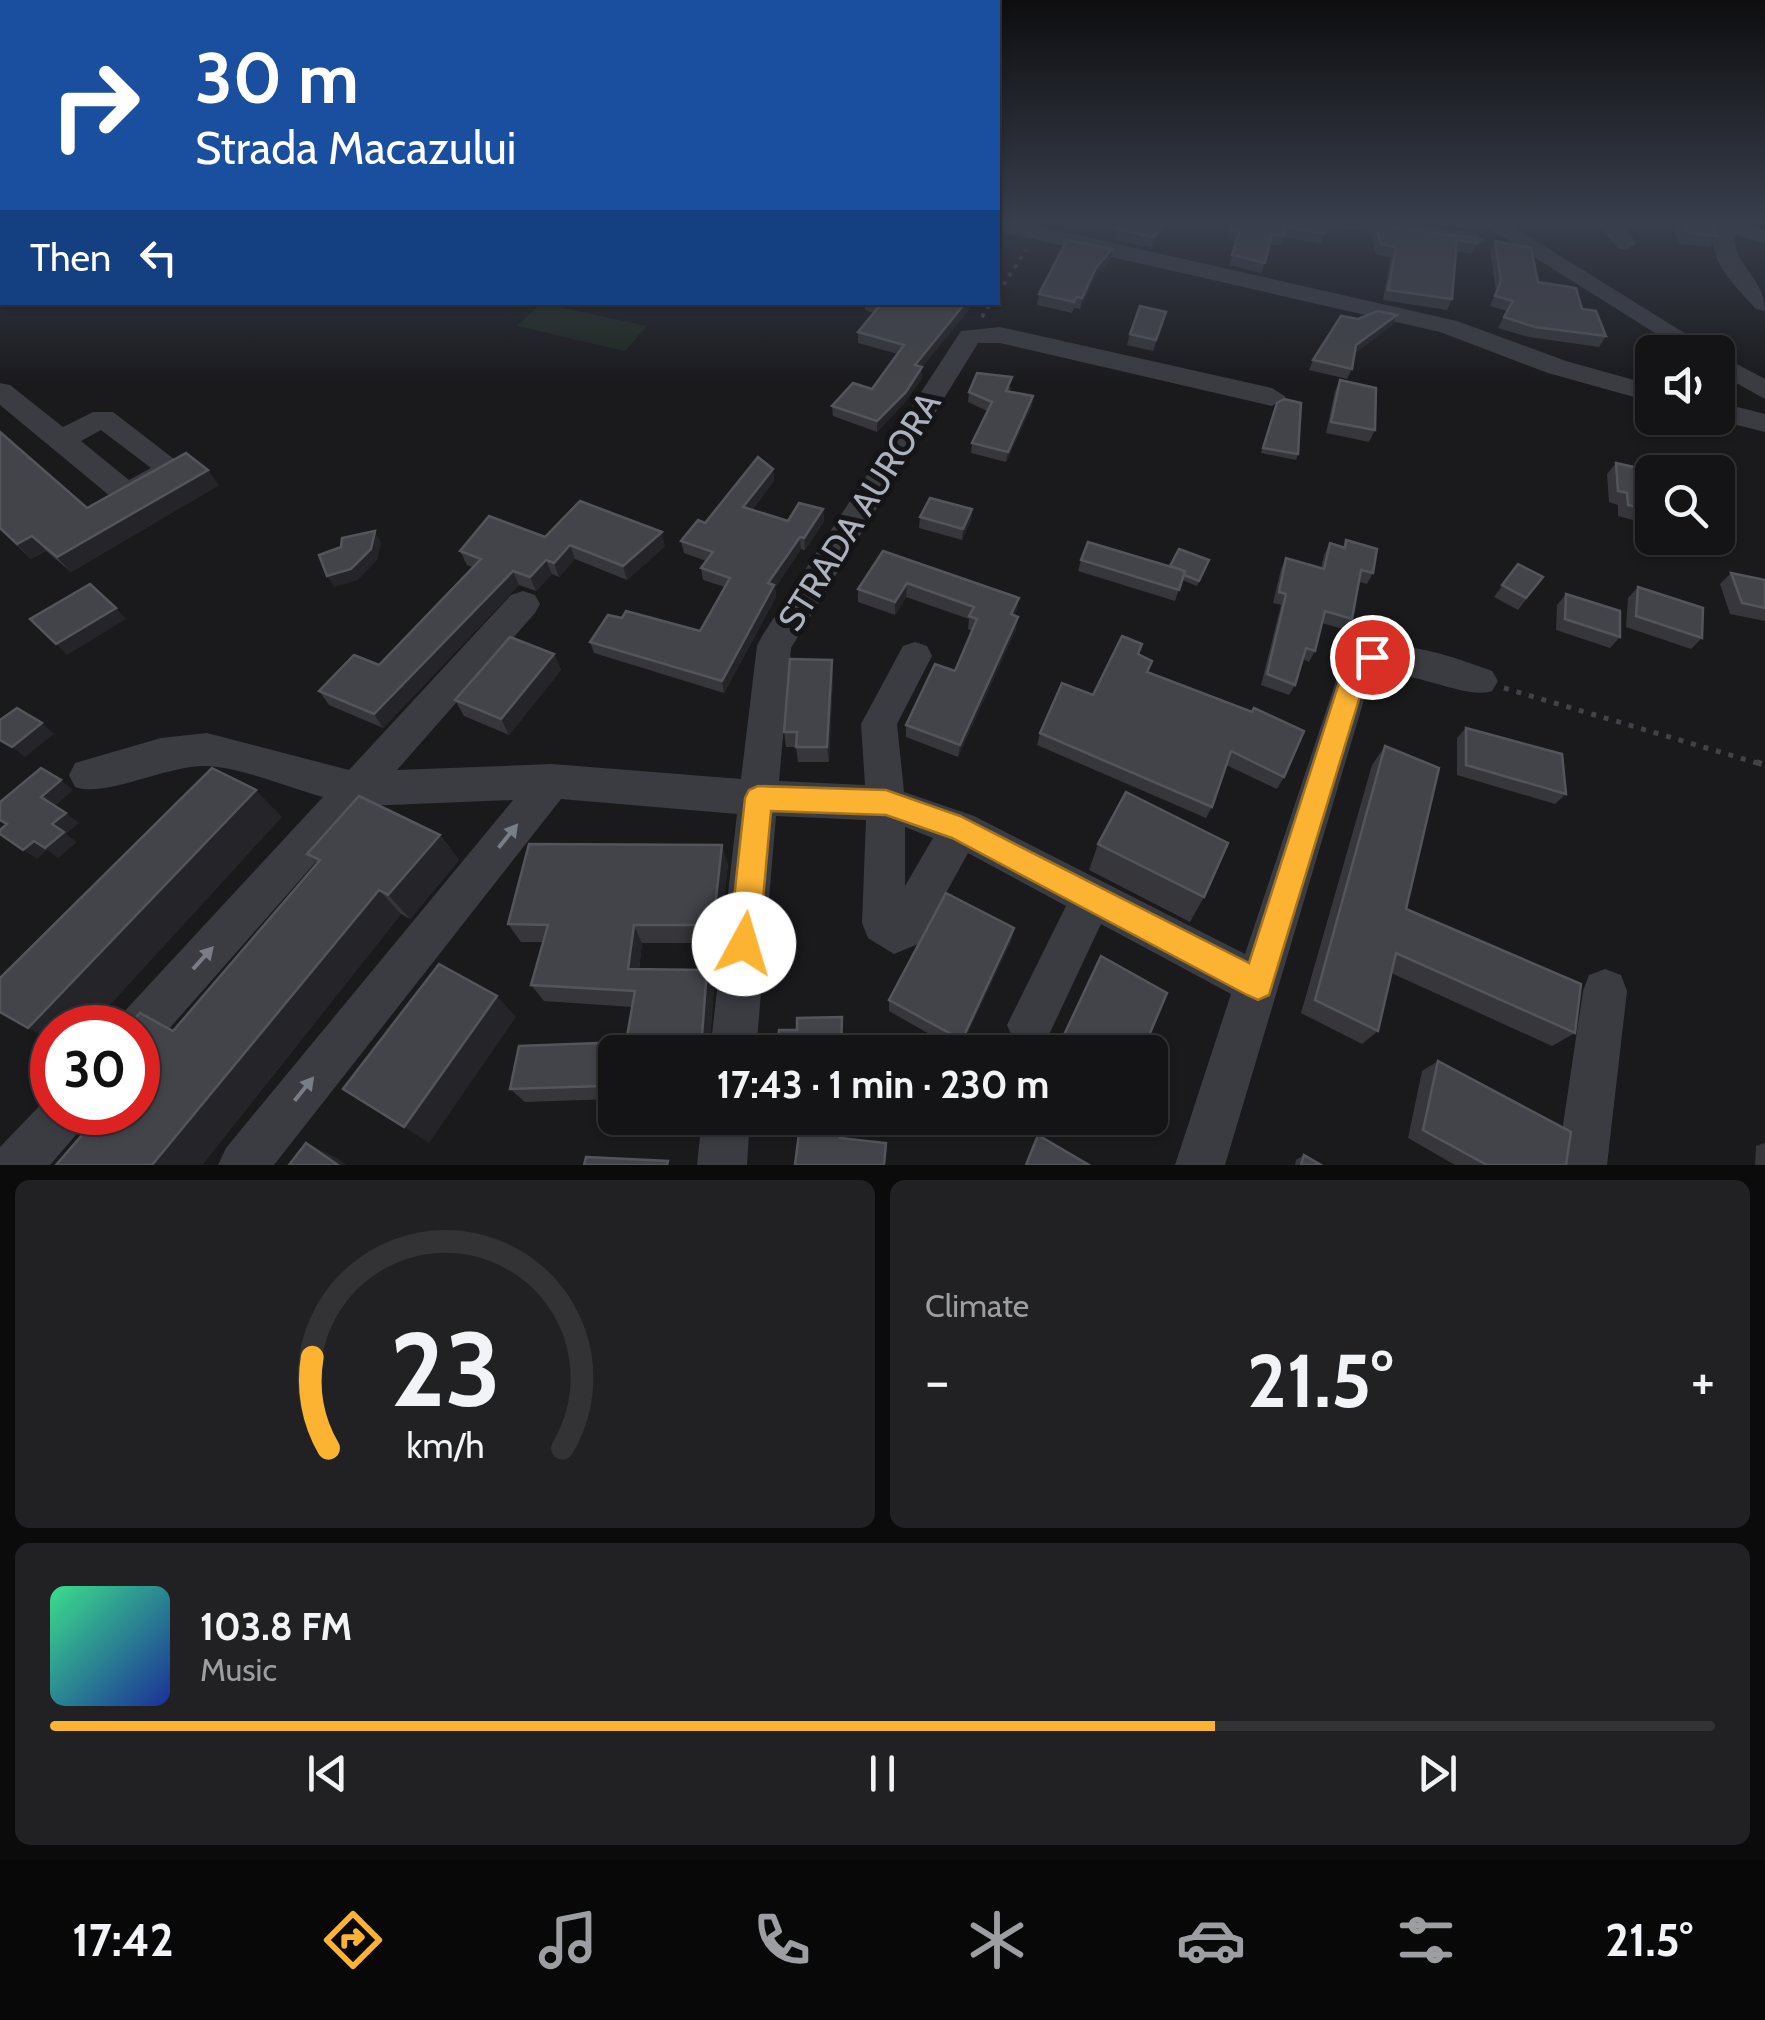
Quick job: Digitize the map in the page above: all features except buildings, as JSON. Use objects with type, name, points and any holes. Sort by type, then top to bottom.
[{"type":"street","points":[[1221,275],[1448,326],[1557,367],[1635,389]]},
{"type":"street","points":[[1577,275],[1674,335]]},
{"type":"street","points":[[1741,275],[1765,304]]},
{"type":"street","name":"STRADA AURORA","points":[[735,1035],[774,646],[970,336],[1000,335],[1272,397]]},
{"type":"street","points":[[1735,372],[1765,391]]},
{"type":"street","points":[[0,391],[59,441]]},
{"type":"street","points":[[1735,415],[1765,423]]},
{"type":"street","points":[[160,1006],[524,604]]},
{"type":"street","points":[[915,656],[879,724],[886,803],[883,923],[894,933],[903,929],[960,828]]},
{"type":"street","points":[[1200,1165],[1357,664],[1393,656],[1480,681]]},
{"type":"street","points":[[88,775],[161,754],[207,748],[355,789],[552,781],[758,798],[886,803],[960,828],[1258,984]]},
{"type":"street","points":[[242,1165],[552,781]]},
{"type":"street","points":[[1030,1025],[1093,895]]},
{"type":"street","points":[[1582,1165],[1604,991]]},
{"type":"street","points":[[16,1165],[43,1135]]},
{"type":"street","points":[[722,1165],[725,1135]]},
{"type":"path","points":[[1480,681],[1765,765]]},
{"type":"shaded area","points":[[539,305],[550,305],[647,326],[625,351],[517,326]]},
{"type":"route","points":[[744,944],[758,798],[886,803],[960,828],[1258,984],[1357,664],[1372,657]]}]
